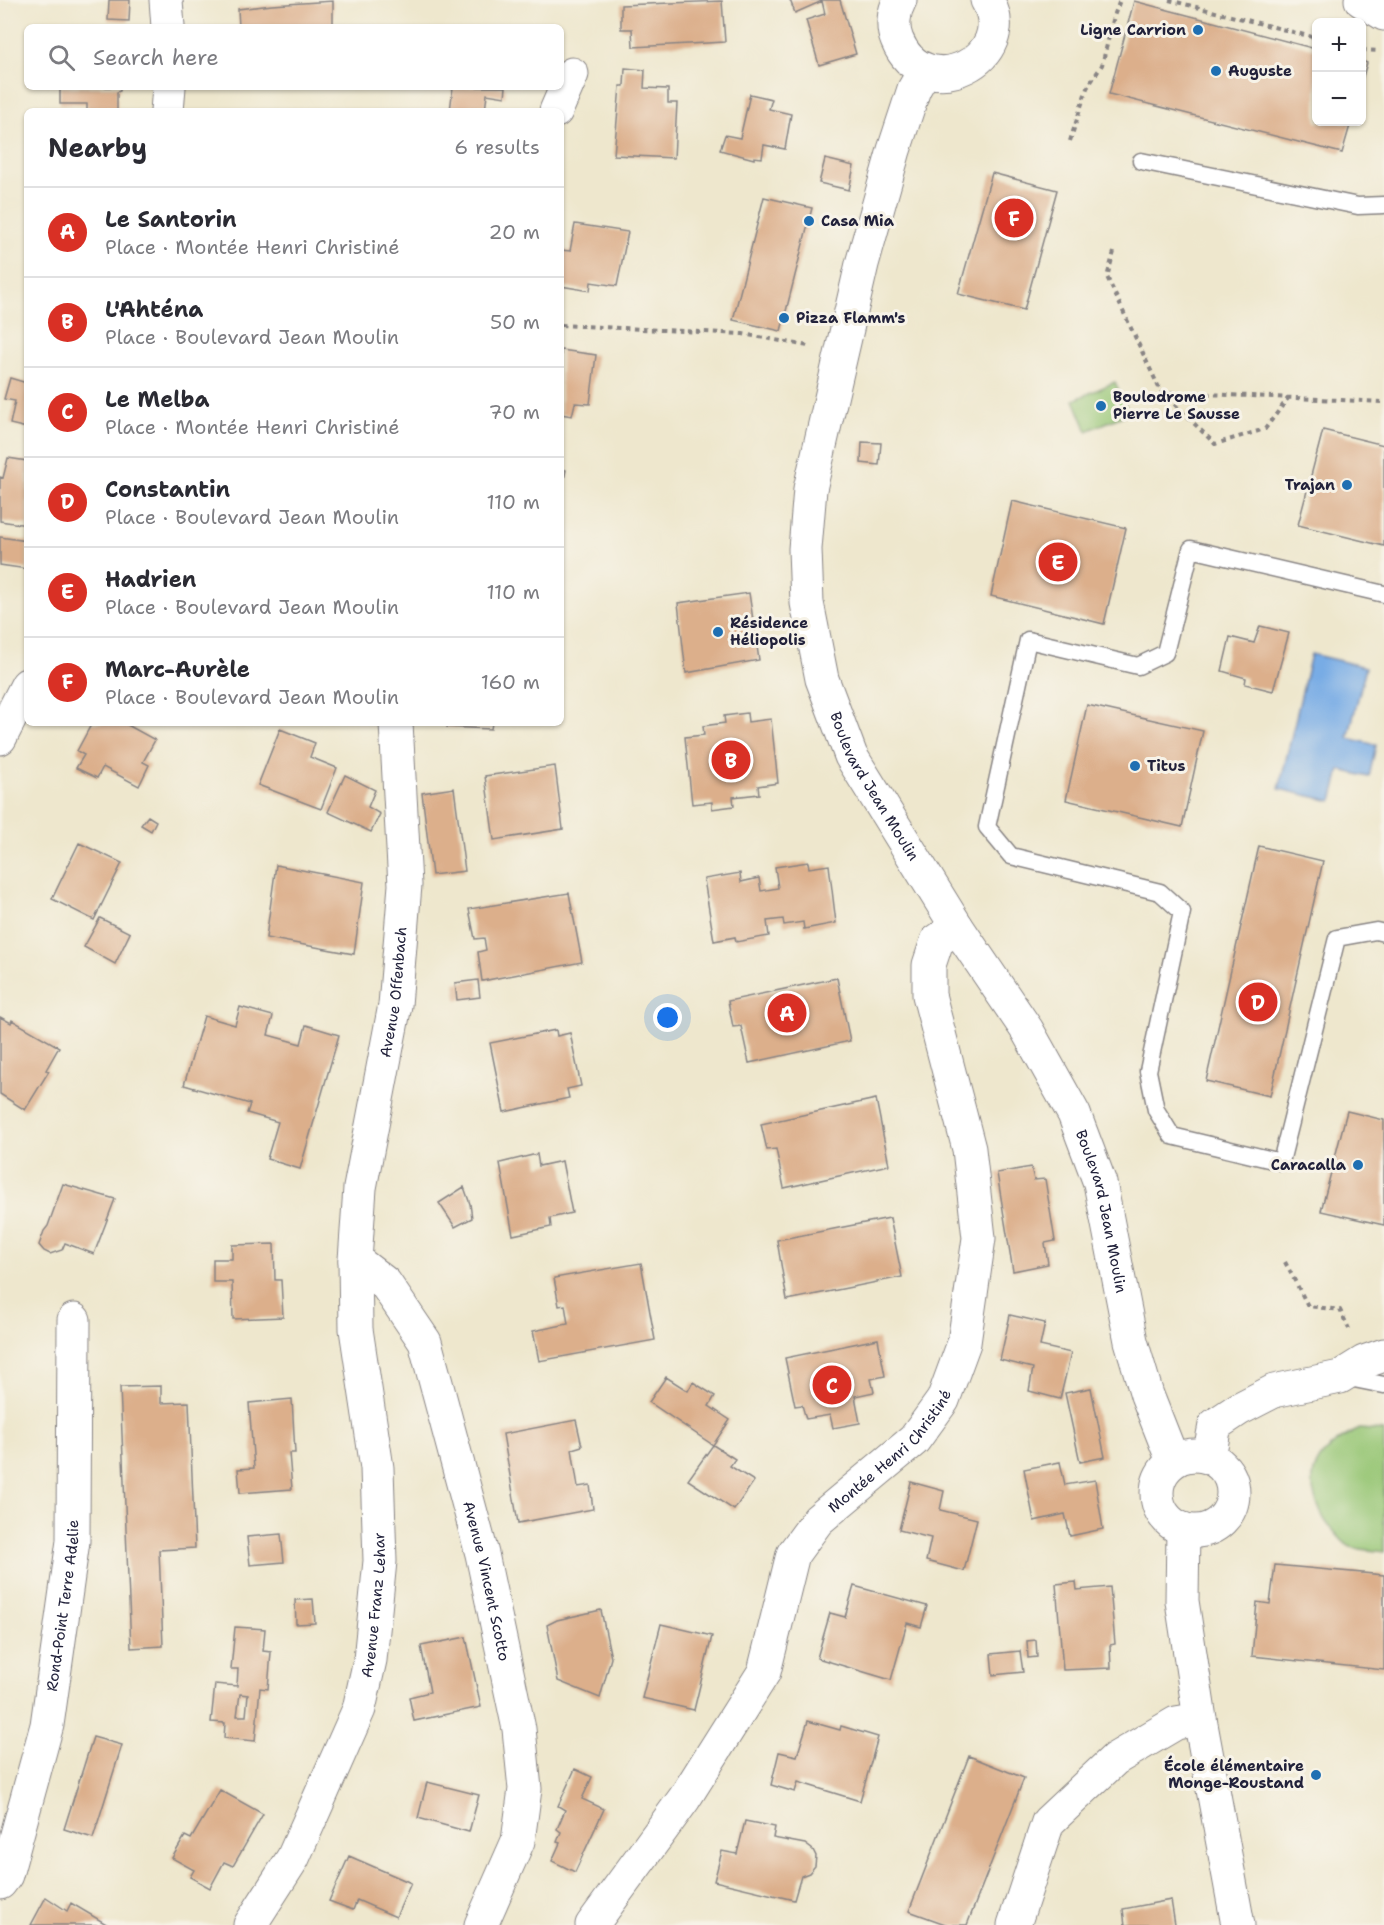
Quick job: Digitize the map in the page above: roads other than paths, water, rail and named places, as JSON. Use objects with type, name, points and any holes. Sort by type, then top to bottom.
[{"type":"street","points":[[166,0],[168,24]]},
{"type":"street","points":[[900,0],[894,18],[895,34],[901,49],[911,62],[925,70],[941,73],[957,72],[972,64],[984,53],[991,38],[992,2]]},
{"type":"street","points":[[1361,0],[1384,14]]},
{"type":"street","name":"Boulevard Jean Moulin","points":[[925,70],[914,89],[894,150],[862,264],[810,489],[805,549],[807,603],[822,679],[851,756],[957,927],[1027,1029],[1074,1114],[1100,1184],[1131,1341],[1147,1395],[1173,1461]]},
{"type":"street","points":[[557,108],[572,74]]},
{"type":"street","points":[[167,108],[169,90]]},
{"type":"street","points":[[0,738],[24,691]]},
{"type":"street","name":"Avenue Offenbach","points":[[355,1260],[360,1188],[395,1005],[405,885],[396,726]]},
{"type":"street","name":"Montée Henri Christiné","points":[[592,1925],[684,1799],[764,1672],[793,1554],[818,1520],[914,1440],[943,1400],[964,1343],[979,1238],[969,1149],[929,994],[929,965],[937,941],[957,927]]},
{"type":"street","name":"Avenue Franz Lehar","points":[[250,1925],[293,1858],[359,1709],[370,1660],[380,1561],[377,1468],[356,1329],[355,1260]]},
{"type":"street","name":"Avenue Vincent Scotto","points":[[355,1260],[385,1283],[425,1342],[482,1554],[519,1729],[525,1789],[518,1841],[481,1925]]},
{"type":"street","name":"Rond-Point Terre Adelie","points":[[0,1883],[6,1875],[47,1725],[73,1541],[74,1320]]},
{"type":"street","points":[[1209,1457],[1215,1425],[1239,1409],[1274,1391],[1368,1370]]},
{"type":"street","points":[[1184,1456],[1209,1457],[1227,1472],[1233,1494],[1230,1506],[1225,1516],[1206,1529],[1194,1531],[1183,1529],[1166,1518],[1157,1499],[1160,1478],[1173,1461],[1184,1456]]},
{"type":"street","points":[[1183,1529],[1182,1601],[1200,1719],[1238,1925]]},
{"type":"street","points":[[1014,1925],[1048,1822],[1115,1759],[1176,1723],[1200,1719]]},
{"type":"lane","points":[[1141,161],[1358,206],[1384,205]]},
{"type":"lane","points":[[1384,594],[1191,549],[1165,653],[1137,666],[1028,640],[987,827],[1011,856],[1160,892],[1182,912],[1148,1071],[1156,1110],[1172,1136],[1281,1162],[1337,938],[1376,931],[1384,933]]},
{"type":"water","points":[[1311,654],[1366,667],[1348,738],[1376,745],[1369,777],[1340,770],[1332,801],[1279,789]]},
{"type":"place","name":"Ligne Carrion","points":[[1198,30]]},
{"type":"place","name":"Auguste","points":[[1216,71]]},
{"type":"place","name":"Marc-Aurèle","points":[[1014,218]]},
{"type":"place","name":"Casa Mia","points":[[809,221]]},
{"type":"place","name":"Pizza Flamm's","points":[[784,318]]},
{"type":"place","name":"Boulodrome Pierre Le Sausse","points":[[1101,406]]},
{"type":"place","name":"Trajan","points":[[1347,485]]},
{"type":"place","name":"Hadrien","points":[[1058,562]]},
{"type":"place","name":"Résidence Héliopolis","points":[[718,632]]},
{"type":"place","name":"L'Ahténa","points":[[731,760]]},
{"type":"place","name":"Titus","points":[[1135,766]]},
{"type":"place","name":"Constantin","points":[[1258,1002]]},
{"type":"place","name":"Le Santorin","points":[[787,1013]]},
{"type":"place","name":"Caracalla","points":[[1358,1165]]},
{"type":"place","name":"Le Melba","points":[[832,1385]]},
{"type":"place","name":"École élémentaire Monge-Roustand","points":[[1316,1775]]}]
